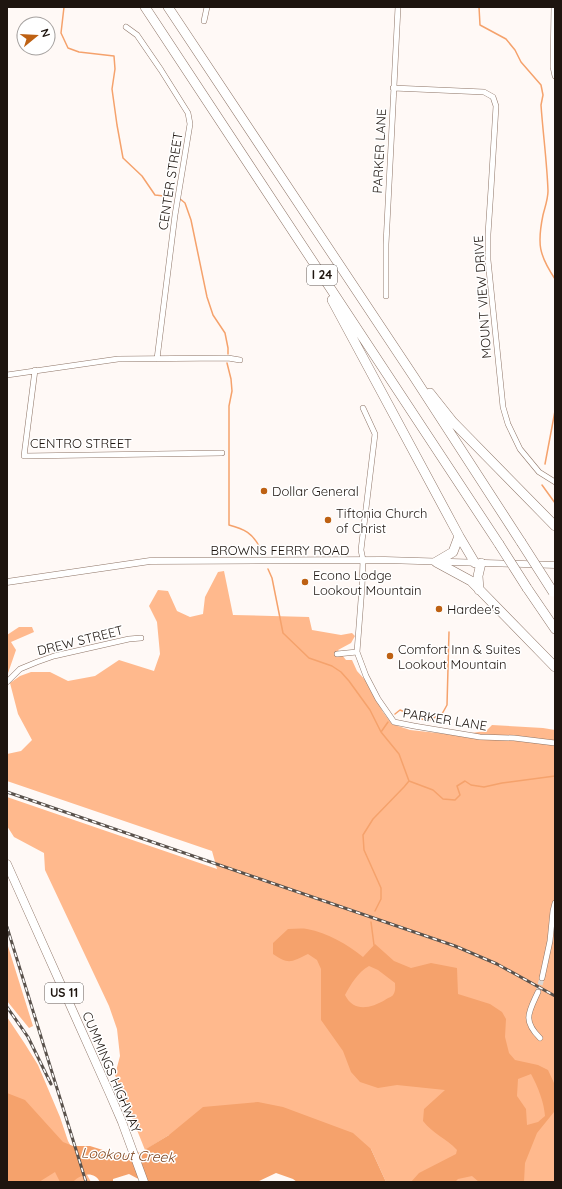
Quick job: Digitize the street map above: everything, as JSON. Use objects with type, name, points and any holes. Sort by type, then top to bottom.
[{"type":"highway","name":"I 24","points":[[145,7],[555,629]]},
{"type":"highway","name":"I 24","points":[[168,7],[414,378],[554,593]]},
{"type":"highway","points":[[303,247],[459,536],[478,563],[479,590]]},
{"type":"highway","points":[[414,378],[425,387],[453,422],[555,526]]},
{"type":"highway","points":[[436,562],[453,552],[459,536]]},
{"type":"highway","points":[[436,562],[471,581],[555,667]]},
{"type":"main road","name":"CUMMINGS HIGHWAY","points":[[7,864],[122,1122],[144,1182]]},
{"type":"street","points":[[204,21],[206,7]]},
{"type":"street","name":"PARKER LANE","points":[[386,296],[386,244],[398,7]]},
{"type":"street","points":[[554,7],[553,67],[555,76]]},
{"type":"street","name":"CENTER STREET","points":[[126,27],[137,35],[161,70],[188,113],[190,124],[175,215],[157,359]]},
{"type":"street","name":"MOUNT VIEW DRIVE","points":[[393,88],[484,92],[489,94],[494,100],[496,106],[488,234],[488,260],[503,407],[508,424],[520,450],[539,472],[555,482]]},
{"type":"street","points":[[7,375],[118,359],[228,358],[240,360]]},
{"type":"street","name":"CENTRO STREET","points":[[35,370],[24,456],[222,453]]},
{"type":"street","name":"PARKER LANE","points":[[363,408],[375,434],[361,550],[364,560],[357,652],[366,676],[378,699],[394,722],[480,737],[514,738],[555,743]]},
{"type":"street","name":"BROWNS FERRY ROAD","points":[[7,582],[150,561],[364,560],[555,565]]},
{"type":"street","name":"DREW STREET","points":[[7,682],[20,669],[54,656],[129,639],[141,638]]},
{"type":"street","points":[[337,654],[357,652]]},
{"type":"street","points":[[542,978],[550,941],[552,911],[555,903]]},
{"type":"street","points":[[538,992],[529,1010],[529,1022],[533,1030],[540,1038]]},
{"type":"shaded area","points":[[224,571],[233,615],[309,617],[312,630],[341,635],[352,633],[355,636],[351,643],[338,650],[346,660],[352,660],[357,671],[367,682],[383,712],[392,724],[410,730],[456,735],[486,731],[492,725],[555,730],[555,1182],[386,1182],[371,1149],[169,1135],[145,1150],[115,1075],[120,1056],[117,1029],[109,1006],[45,870],[44,853],[14,837],[7,826],[7,797],[217,869],[212,851],[7,781],[7,754],[21,751],[32,740],[18,714],[10,683],[20,676],[31,672],[50,672],[68,681],[95,676],[119,660],[154,671],[160,654],[157,622],[149,606],[158,590],[168,591],[177,611],[190,617],[203,614],[205,597],[218,572]]},
{"type":"shaded area","points":[[19,627],[32,627],[34,632],[11,642],[16,650],[7,676],[7,635]]},
{"type":"shaded area","points":[[7,943],[33,1026],[29,1028],[7,1001]]},
{"type":"shaded area","points":[[7,1017],[38,1065],[60,1117],[68,1141],[91,1182],[7,1182]]},
{"type":"water","points":[[288,929],[307,929],[322,933],[337,940],[363,957],[375,944],[394,961],[411,968],[431,963],[457,968],[458,994],[490,1004],[502,1012],[506,1019],[505,1037],[509,1053],[515,1060],[538,1065],[548,1070],[554,1083],[554,1112],[537,1133],[525,1163],[524,1182],[479,1182],[472,1176],[458,1179],[455,1182],[411,1182],[419,1173],[456,1154],[457,1150],[423,1121],[424,1109],[445,1090],[397,1085],[378,1088],[360,1082],[351,1072],[343,1051],[321,1020],[321,969],[317,960],[308,954],[290,961],[283,960],[273,954],[273,943]],"holes":[[[369,966],[378,970],[395,983],[395,992],[392,996],[380,1003],[369,1007],[358,1007],[349,1001],[345,995],[358,975]],[[531,1074],[540,1095],[545,1116],[538,1122],[527,1125],[526,1109],[517,1096],[518,1079]]]},
{"type":"water","name":"Lookout Creek","points":[[7,1093],[25,1100],[63,1142],[73,1146],[90,1146],[122,1156],[141,1152],[169,1135],[203,1107],[258,1102],[283,1107],[353,1133],[371,1149],[386,1182],[297,1182],[276,1173],[257,1182],[144,1182],[129,1174],[113,1179],[113,1182],[100,1182],[94,1176],[87,1174],[79,1177],[73,1182],[60,1182],[55,1172],[39,1182],[7,1182]]},
{"type":"waterway","points":[[64,7],[61,33],[68,48],[79,52],[114,56],[115,69],[112,89],[123,158],[142,176],[155,195],[173,197]]},
{"type":"waterway","points":[[479,7],[480,25],[506,39],[515,50],[521,62],[541,85],[543,95],[541,105],[548,191],[541,225],[540,242],[543,256],[555,279]]},
{"type":"waterway","points":[[179,198],[185,203],[191,220],[207,297],[213,315],[225,333],[228,354]]},
{"type":"waterway","points":[[227,363],[232,391],[229,406],[229,525],[248,532],[260,548]]},
{"type":"waterway","points":[[545,464],[555,411]]},
{"type":"waterway","points":[[542,485],[555,503]]},
{"type":"waterway","points":[[268,569],[272,578],[283,633],[309,658],[332,666],[341,672],[349,681],[370,710],[381,732],[399,754],[409,781],[433,790],[443,799],[455,800],[460,795],[457,786],[465,781],[471,785],[484,787],[555,776]]},
{"type":"waterway","points":[[395,714],[400,710],[427,721],[442,714],[447,705],[449,632]]},
{"type":"waterway","points":[[381,732],[388,722]]},
{"type":"waterway","points":[[375,911],[381,899],[381,888],[364,850],[363,835],[373,819],[409,781]]},
{"type":"waterway","points":[[371,922],[374,945]]},
{"type":"tunnel","points":[[538,992],[542,978]]},
{"type":"railway","points":[[7,792],[455,946],[497,964],[555,996]]},
{"type":"railway","points":[[7,927],[86,1182]]},
{"type":"railway","points":[[7,1007],[28,1037],[51,1084]]},
{"type":"place","name":"Dollar General","points":[[264,491]]},
{"type":"place","name":"Tiftonia Church of Christ","points":[[328,520]]},
{"type":"place","name":"Econo Lodge Lookout Mountain","points":[[305,582]]},
{"type":"place","name":"Hardee's","points":[[439,609]]},
{"type":"place","name":"Comfort Inn & Suites Lookout Mountain","points":[[390,656]]}]
